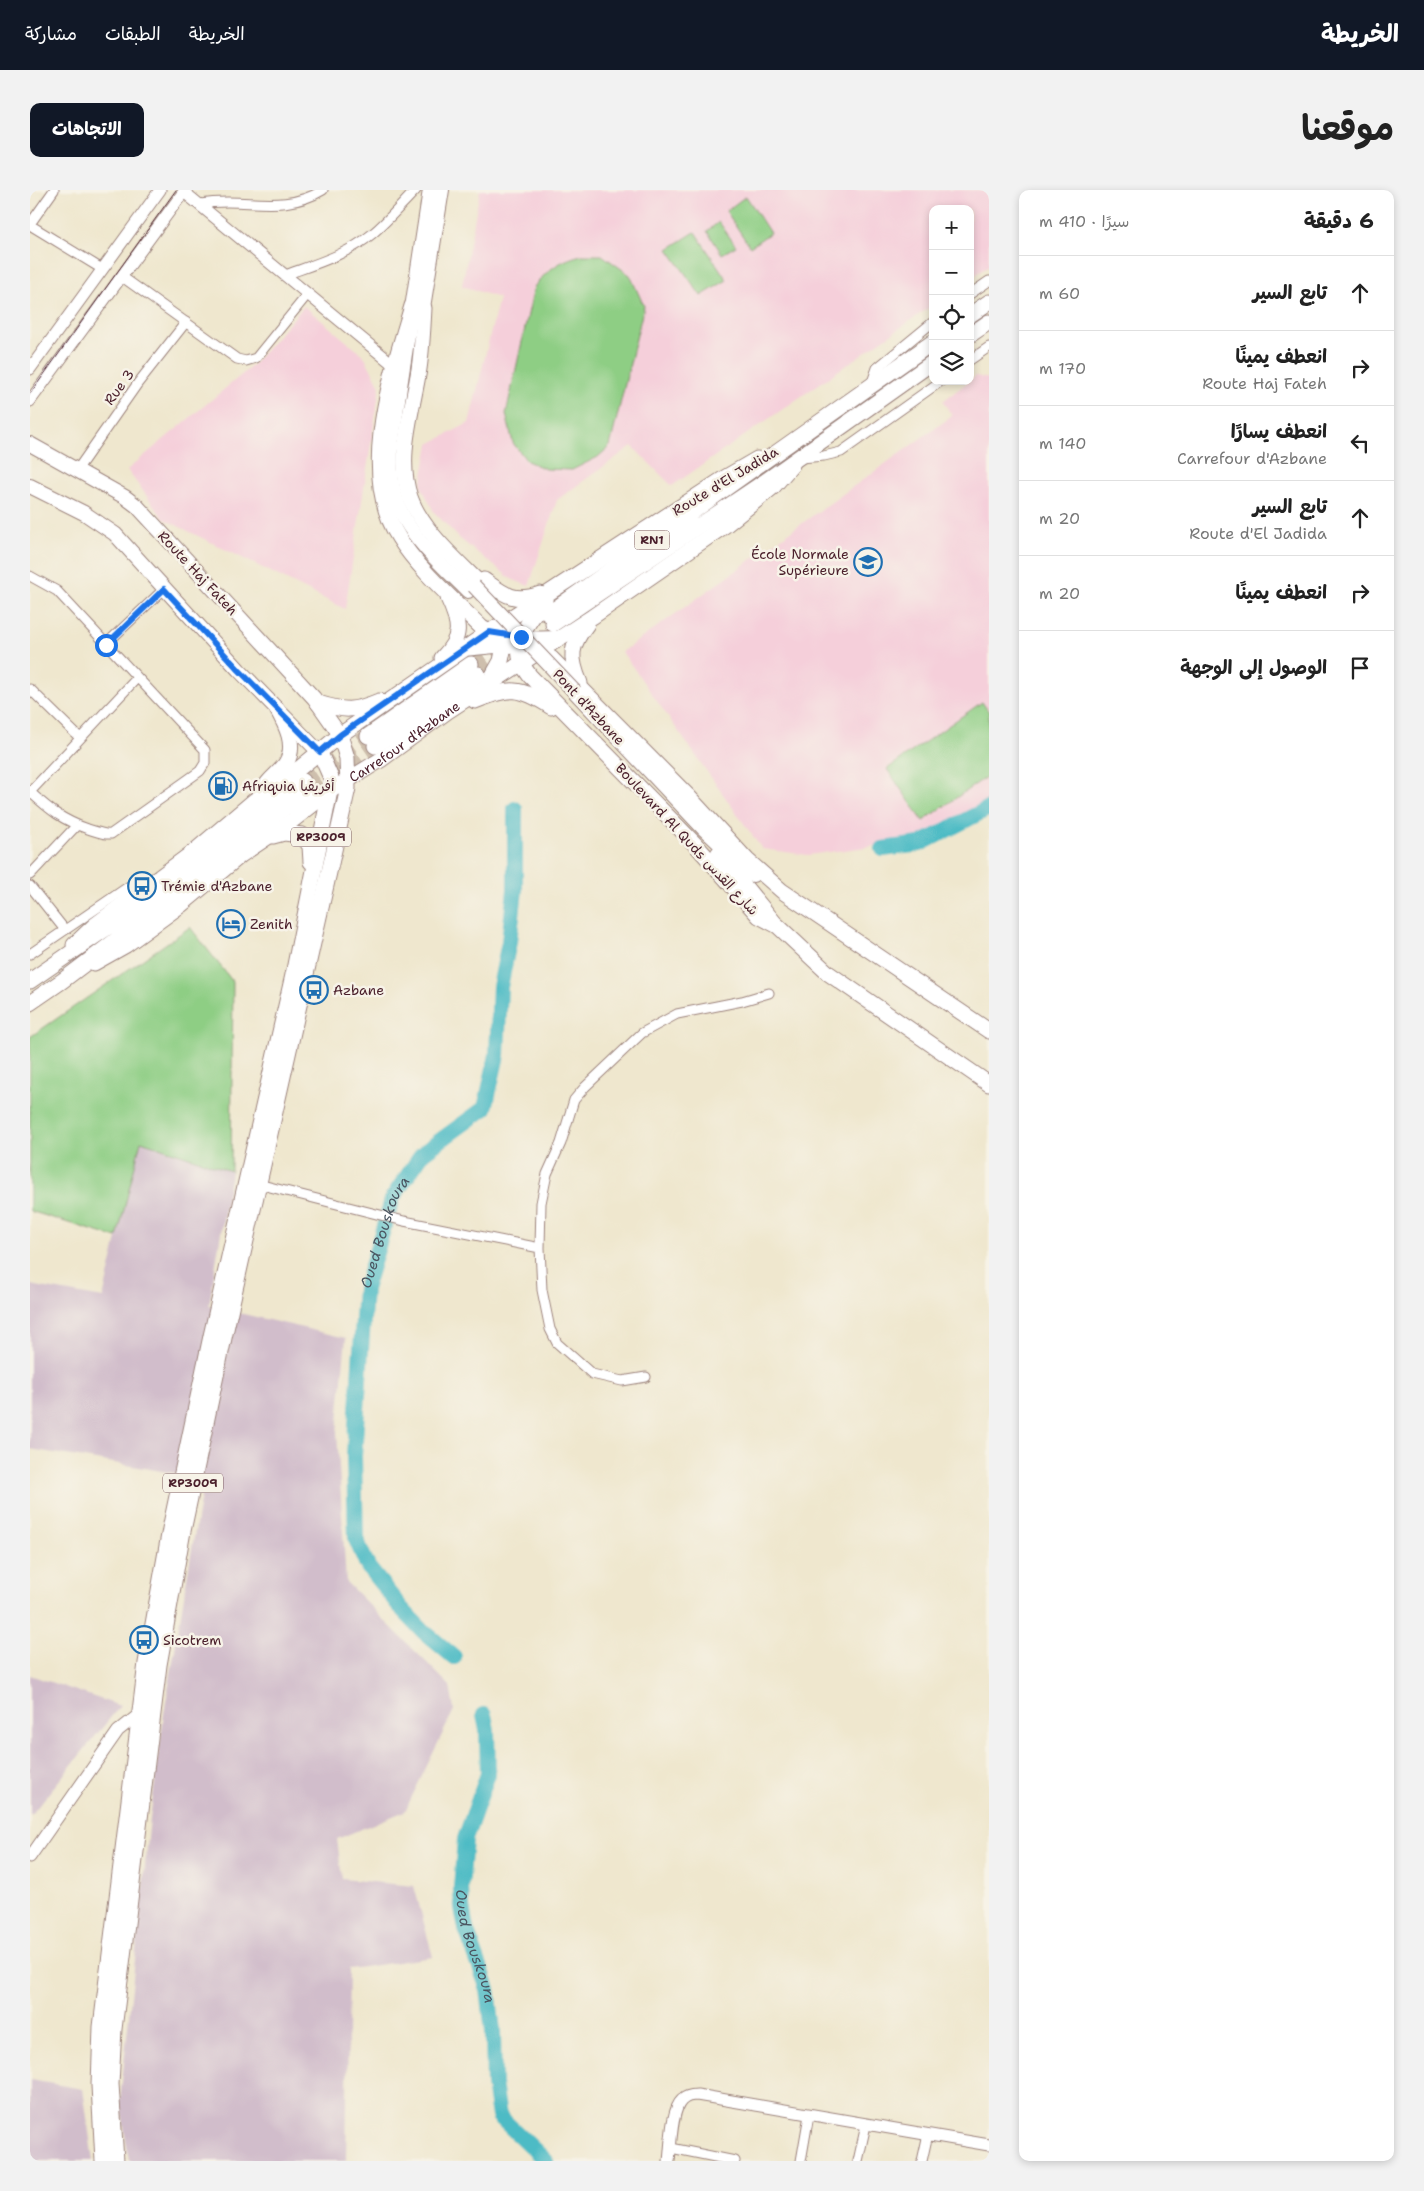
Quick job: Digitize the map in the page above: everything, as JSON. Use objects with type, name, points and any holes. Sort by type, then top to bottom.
[{"type":"main road","points":[[430,190],[418,306],[420,367],[405,450],[406,479],[410,498],[430,531],[505,609],[506,634],[497,669]]},
{"type":"main road","points":[[442,190],[418,306],[395,366],[379,450],[378,466],[383,503],[399,539],[443,588],[482,628],[489,632]]},
{"type":"main road","points":[[974,313],[989,302]]},
{"type":"main road","name":"Pont d'Azbane","points":[[418,306],[399,439],[397,470],[404,501],[416,526],[471,588],[575,692],[702,831]]},
{"type":"main road","points":[[974,332],[989,322]]},
{"type":"main road","name":"Route d'El Jadida","points":[[464,649],[489,632],[506,634],[554,590],[726,477],[800,436],[929,345]]},
{"type":"main road","name":"Route d'El Jadida","points":[[479,675],[521,664],[541,651],[549,626],[592,617],[727,524],[774,487],[798,458],[929,365]]},
{"type":"main road","name":"RN1","points":[[549,626],[800,436]]},
{"type":"main road","name":"Route Haj Fateh","points":[[30,444],[126,497],[137,506],[318,703],[343,752]]},
{"type":"main road","name":"RN1","points":[[549,626],[798,458]]},
{"type":"main road","points":[[30,486],[84,513],[115,534],[164,589],[320,752],[343,752],[370,766],[342,815]]},
{"type":"main road","points":[[455,557],[506,595],[518,599],[529,598],[554,590],[549,626]]},
{"type":"main road","points":[[422,679],[446,654],[458,634],[458,622],[443,588]]},
{"type":"main road","points":[[575,692],[572,650],[576,638],[592,617]]},
{"type":"main road","points":[[521,664],[520,641],[525,626],[549,626]]},
{"type":"main road","points":[[520,641],[549,626]]},
{"type":"main road","points":[[342,815],[337,783],[343,752],[366,718],[464,649],[506,634],[541,651]]},
{"type":"main road","points":[[464,649],[488,652],[496,660],[497,669]]},
{"type":"main road","name":"Boulevard Al Quds شارع القدس","points":[[541,651],[575,692],[689,797],[747,860],[782,892],[989,1031]]},
{"type":"main road","name":"Boulevard Al Quds شارع القدس","points":[[521,664],[530,676],[722,872],[759,916],[778,926],[828,973],[989,1084]]},
{"type":"main road","points":[[371,741],[479,675],[497,669]]},
{"type":"main road","name":"Carrefour d'Azbane","points":[[320,752],[337,783],[370,766],[448,711],[479,675]]},
{"type":"main road","points":[[318,703],[339,710],[356,710],[406,690]]},
{"type":"main road","points":[[448,711],[499,692],[517,690],[531,694],[578,724]]},
{"type":"main road","points":[[51,966],[95,926],[196,850],[256,799],[286,763],[290,755],[291,744],[288,732],[277,709]]},
{"type":"main road","points":[[320,752],[343,752]]},
{"type":"main road","points":[[30,981],[191,870],[249,820],[304,780],[320,752]]},
{"type":"main road","points":[[30,1003],[202,875],[252,831],[318,768],[337,783]]},
{"type":"main road","points":[[256,799],[304,780]]},
{"type":"main road","points":[[62,981],[126,945],[181,905],[242,855],[269,837],[337,783]]},
{"type":"main road","name":"RP3009","points":[[103,2161],[99,2085],[102,2028],[146,1663],[170,1529],[221,1289],[293,975],[311,884],[337,783]]},
{"type":"main road","name":"RP3009","points":[[116,2161],[111,2084],[114,2029],[153,1706],[183,1531],[258,1184],[342,815]]},
{"type":"main road","points":[[702,831],[778,926]]},
{"type":"main road","points":[[702,831],[775,893],[839,932]]},
{"type":"main road","points":[[269,837],[284,833],[302,835],[312,854],[311,884]]},
{"type":"street","points":[[54,190],[30,224],[102,269]]},
{"type":"street","points":[[30,369],[160,190]]},
{"type":"street","points":[[201,204],[222,202],[274,205],[306,199],[323,190]]},
{"type":"street","points":[[285,275],[324,261],[355,246],[381,226],[416,190]]},
{"type":"street","points":[[30,401],[184,191],[307,295],[395,366]]},
{"type":"street","points":[[122,276],[237,359],[251,361],[256,358],[307,295]]},
{"type":"street","points":[[974,291],[989,281]]},
{"type":"street","name":"Rue 3","points":[[77,470],[138,384],[186,322]]},
{"type":"street","points":[[870,385],[877,368],[929,325]]},
{"type":"street","points":[[974,357],[989,347]]},
{"type":"street","points":[[798,458],[824,456],[841,452],[935,385]]},
{"type":"street","points":[[32,580],[56,591],[205,750],[205,763],[200,771],[111,834],[100,833],[77,825],[52,812],[30,792],[137,678]]},
{"type":"street","points":[[106,645],[164,589]]},
{"type":"street","points":[[30,689],[80,738]]},
{"type":"street","points":[[30,876],[77,825]]},
{"type":"street","points":[[30,954],[141,878],[155,881]]},
{"type":"street","points":[[30,886],[65,930]]},
{"type":"street","points":[[646,1376],[622,1381],[592,1374],[557,1342],[547,1317],[542,1290],[541,1210],[547,1174],[561,1142],[574,1100],[631,1042],[657,1024],[677,1014],[742,1001],[769,993]]},
{"type":"street","points":[[258,1184],[404,1221],[540,1248]]},
{"type":"street","points":[[30,1857],[118,1731],[139,1712],[153,1706]]},
{"type":"street","points":[[669,2161],[675,2112],[681,2100],[697,2094],[989,2145]]},
{"type":"street","points":[[800,2161],[809,2115]]},
{"type":"street","points":[[858,2161],[866,2125]]},
{"type":"street","points":[[922,2161],[928,2134]]},
{"type":"street","points":[[671,2148],[735,2161]]},
{"type":"shaded area","points":[[480,190],[989,190],[989,265],[974,276],[974,205],[929,205],[929,308],[672,486],[632,446],[557,500],[529,586],[511,579],[460,539],[434,512],[421,486],[429,444],[469,423],[499,298],[462,286]]},
{"type":"shaded area","points":[[304,306],[364,356],[380,386],[345,609],[164,519],[127,470],[251,367]]},
{"type":"shaded area","name":"École Normale Supérieure","points":[[976,376],[989,379],[989,805],[925,839],[808,855],[762,849],[622,652],[952,416],[943,401],[964,385],[974,385],[974,378]]},
{"type":"shaded area","points":[[140,1141],[231,1171],[209,1306],[346,1338],[337,1432],[346,1582],[450,1686],[454,1710],[405,1811],[337,1839],[342,1879],[414,1886],[433,1957],[349,1969],[346,2161],[129,2161],[120,2101],[150,1819],[164,1714],[204,1478],[30,1449],[30,1285],[103,1298]]},
{"type":"shaded area","points":[[30,1675],[120,1706],[30,1816]]},
{"type":"shaded area","points":[[30,2080],[83,2089],[93,2161],[30,2161]]},
{"type":"green space","points":[[746,196],[770,233],[750,247],[726,211]]},
{"type":"green space","points":[[719,222],[736,246],[722,254],[707,231]]},
{"type":"green space","points":[[695,232],[727,280],[701,296],[668,249]]},
{"type":"green space","points":[[581,255],[602,255],[630,275],[644,306],[610,446],[598,457],[572,470],[546,469],[527,461],[513,443],[506,414],[534,287],[554,266]]},
{"type":"green space","points":[[982,702],[989,712],[989,775],[923,821],[887,769]]},
{"type":"green space","points":[[190,927],[233,982],[231,1171],[141,1141],[117,1238],[30,1211],[30,1037]]},
{"type":"waterway","name":"Oued Bouskoura","points":[[883,849],[920,844],[989,808]]},
{"type":"waterway","name":"Oued Bouskoura","points":[[454,1657],[423,1631],[401,1608],[368,1567],[356,1539],[354,1456],[365,1289],[393,1197],[423,1153],[485,1108],[497,1055],[500,987],[509,942],[515,890],[515,809]]},
{"type":"waterway","name":"Oued Bouskoura","points":[[484,1715],[487,1730],[488,1774],[465,1839],[461,1888],[462,1907],[466,1929],[488,1989],[493,2031],[494,2084],[499,2116],[546,2161]]},
{"type":"tunnel","points":[[471,664],[505,642]]},
{"type":"tunnel","points":[[478,674],[506,656]]},
{"type":"tunnel","points":[[303,781],[368,736]]},
{"type":"tunnel","points":[[309,791],[375,746]]},
{"type":"tram line","points":[[30,394],[176,190]]},
{"type":"place","name":"École Normale Supérieure","points":[[868,562]]},
{"type":"place","name":"Afriquia أفريقيا","points":[[223,786]]},
{"type":"place","name":"Trémie d'Azbane","points":[[142,886]]},
{"type":"place","name":"Zenith","points":[[231,924]]},
{"type":"place","name":"Azbane","points":[[314,990]]},
{"type":"place","name":"Sicotrem","points":[[144,1640]]},
{"type":"route","points":[[106,645],[164,589],[269,702],[320,752],[340,735],[489,632],[521,637]]}]
